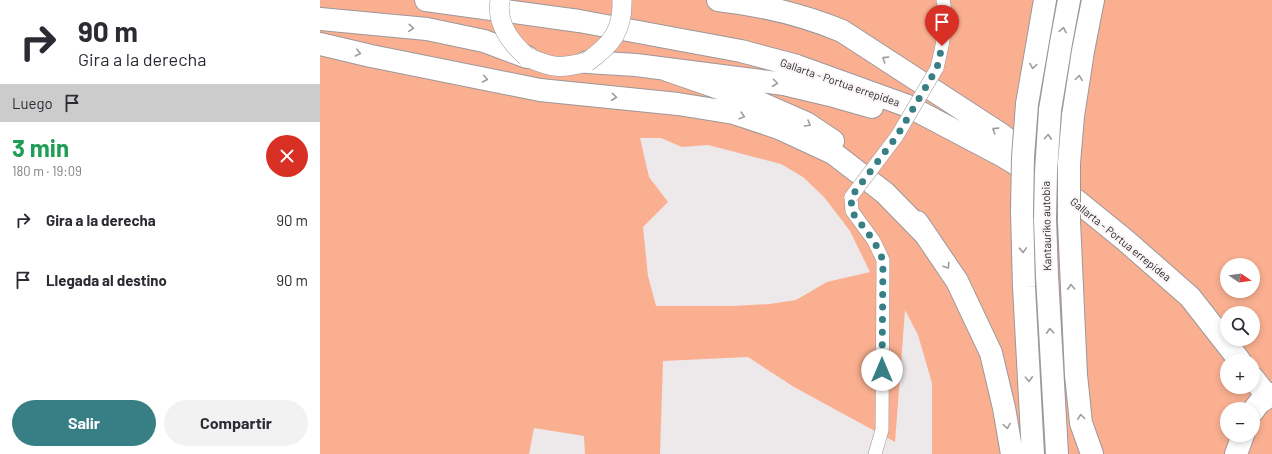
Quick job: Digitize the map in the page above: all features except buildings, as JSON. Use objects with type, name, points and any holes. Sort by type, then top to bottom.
[{"type":"highway","name":"Gallarta - Portua errepidea","points":[[426,0],[579,21],[741,51],[797,66],[908,106],[1003,156],[1077,201],[1125,240],[1190,297],[1235,354]]},
{"type":"highway","points":[[718,0],[792,13],[818,21],[842,31],[1002,135],[1036,162],[1077,201]]},
{"type":"highway","name":"Kantauriko autobia","points":[[1033,454],[1024,287],[1022,211],[1023,157],[1027,104],[1045,0]]},
{"type":"highway","name":"Kantauriko autobia","points":[[1057,454],[1045,218],[1046,172],[1050,110],[1060,43],[1069,0]]},
{"type":"highway","points":[[1092,454],[1081,423],[1076,375],[1069,221],[1069,163],[1073,116],[1093,0]]},
{"type":"highway","points":[[320,19],[427,29],[484,41],[527,57]]},
{"type":"highway","points":[[320,44],[371,56],[540,90],[678,104],[734,113],[779,128],[833,153],[885,193],[925,234]]},
{"type":"highway","points":[[586,62],[636,65],[784,84],[869,105],[926,128],[1077,201]]},
{"type":"highway","points":[[667,70],[751,98],[806,123],[857,157],[892,188],[957,281],[991,353],[1004,408],[1012,454]]},
{"type":"highway","points":[[1236,454],[1240,442]]},
{"type":"highway","points":[[1243,442],[1244,454]]},
{"type":"street","points":[[500,0],[502,24],[512,43],[527,57],[546,66],[566,67],[586,62],[604,51],[616,34],[623,14],[622,0]]},
{"type":"street","points":[[874,454],[882,430],[883,260],[874,241],[852,212],[851,197],[897,136],[937,68],[944,35],[945,5],[943,0]]},
{"type":"shaded area","points":[[320,0],[1272,0],[1272,454],[932,454],[932,383],[918,335],[905,310],[895,442],[794,387],[748,357],[663,361],[660,454],[585,454],[584,436],[534,428],[529,454],[320,454]],"holes":[[[640,138],[661,138],[682,147],[708,145],[781,164],[803,177],[824,197],[850,231],[870,272],[827,282],[796,300],[770,304],[733,306],[656,306],[648,276],[643,227],[668,202],[649,177]]]},
{"type":"route","points":[[882,370],[883,260],[874,241],[852,212],[851,197],[897,136],[937,68],[942,46]]}]
